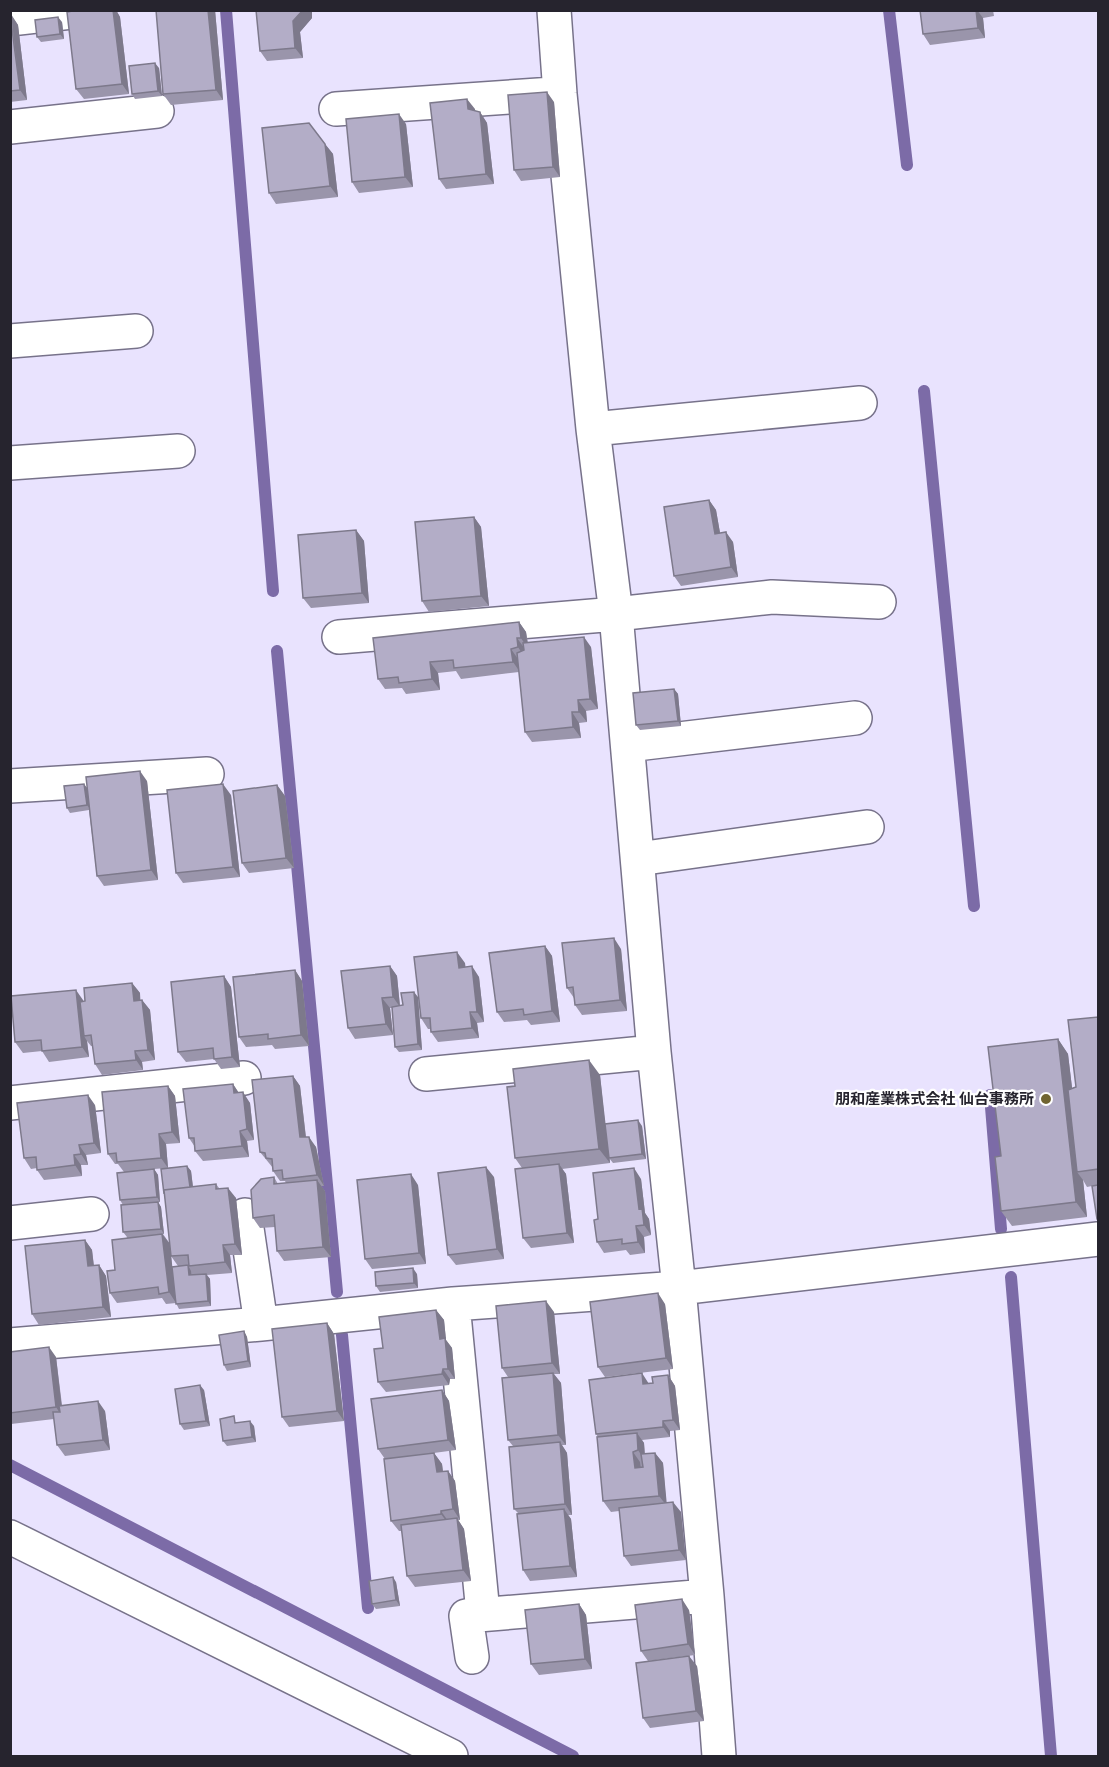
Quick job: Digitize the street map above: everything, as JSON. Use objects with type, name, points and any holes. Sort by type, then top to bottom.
[{"type":"street","points":[[10,19],[89,10]]},
{"type":"street","points":[[554,10],[560,94],[593,429],[616,614],[654,1052],[679,1288],[707,1596],[719,1756]]},
{"type":"street","points":[[336,109],[560,94]]},
{"type":"street","points":[[10,127],[158,111]]},
{"type":"street","points":[[10,341],[136,331]]},
{"type":"street","points":[[593,429],[860,403]]},
{"type":"street","points":[[10,463],[178,451]]},
{"type":"street","points":[[339,637],[616,614],[772,597],[879,602]]},
{"type":"street","points":[[628,745],[855,718]]},
{"type":"street","points":[[10,786],[207,774]]},
{"type":"street","points":[[638,859],[867,827]]},
{"type":"street","points":[[426,1074],[654,1052]]},
{"type":"street","points":[[10,1103],[244,1077]]},
{"type":"street","points":[[10,1223],[92,1214]]},
{"type":"street","points":[[245,1215],[261,1324]]},
{"type":"street","points":[[10,1345],[261,1324],[453,1304],[679,1288],[1098,1239]]},
{"type":"street","points":[[453,1304],[483,1613]]},
{"type":"street","points":[[10,1537],[451,1756]]},
{"type":"street","points":[[472,1657],[466,1616],[707,1596]]},
{"type":"building","points":[[113,10],[122,84],[76,89],[67,12]]},
{"type":"building","points":[[156,10],[208,10],[216,90],[163,94]]},
{"type":"building","points":[[256,10],[303,10],[293,21],[295,48],[260,51]]},
{"type":"building","points":[[920,10],[976,10],[978,28],[923,34]]},
{"type":"building","points":[[10,14],[20,90],[10,91]]},
{"type":"building","points":[[58,17],[60,34],[37,37],[35,20]]},
{"type":"building","points":[[155,63],[158,91],[132,94],[129,66]]},
{"type":"building","points":[[547,92],[553,167],[514,170],[508,95]]},
{"type":"building","points":[[467,99],[468,109],[480,112],[486,174],[439,179],[430,103]]},
{"type":"building","points":[[399,114],[405,177],[352,182],[346,119]]},
{"type":"building","points":[[309,123],[325,144],[330,186],[269,193],[262,128]]},
{"type":"building","points":[[709,500],[715,534],[726,532],[731,567],[674,576],[664,507]]},
{"type":"building","points":[[474,517],[481,596],[422,601],[415,522]]},
{"type":"building","points":[[356,530],[362,593],[303,598],[298,535]]},
{"type":"building","points":[[519,622],[521,638],[517,638],[518,647],[511,649],[513,662],[454,668],[453,660],[430,662],[432,679],[399,683],[398,677],[378,679],[373,638]]},
{"type":"building","points":[[584,637],[590,699],[578,700],[579,712],[572,712],[573,727],[525,732],[517,653],[524,650],[523,643]]},
{"type":"building","points":[[674,689],[678,721],[636,725],[633,693]]},
{"type":"building","points":[[140,771],[151,870],[97,876],[86,777]]},
{"type":"building","points":[[84,784],[87,805],[67,808],[64,786]]},
{"type":"building","points":[[223,784],[233,867],[176,873],[167,790]]},
{"type":"building","points":[[277,785],[286,858],[242,863],[233,791]]},
{"type":"building","points":[[614,938],[620,1000],[575,1005],[573,987],[567,988],[562,943]]},
{"type":"building","points":[[545,946],[552,1011],[524,1015],[523,1009],[497,1012],[489,953]]},
{"type":"building","points":[[457,952],[459,968],[472,966],[477,1012],[470,1012],[472,1028],[431,1032],[430,1018],[421,1018],[414,957]]},
{"type":"building","points":[[390,966],[393,997],[382,998],[386,1024],[348,1028],[341,971]]},
{"type":"building","points":[[295,970],[301,1035],[268,1039],[268,1034],[239,1037],[233,977]]},
{"type":"building","points":[[224,976],[232,1057],[214,1059],[213,1048],[178,1052],[171,982]]},
{"type":"building","points":[[132,983],[134,1001],[142,1000],[148,1050],[135,1051],[136,1060],[95,1064],[91,1035],[84,1036],[80,1002],[85,1001],[84,988]]},
{"type":"building","points":[[76,990],[82,1047],[42,1051],[41,1040],[15,1042],[11,996]]},
{"type":"building","points":[[414,992],[418,1044],[395,1047],[392,1007],[403,1005],[401,993]]},
{"type":"building","points":[[1098,1017],[1098,1169],[1077,1172],[1068,1090],[1076,1087],[1068,1020]]},
{"type":"building","points":[[1058,1039],[1076,1202],[1001,1211],[995,1157],[1001,1156],[988,1047]]},
{"type":"building","points":[[589,1060],[599,1149],[515,1158],[507,1087],[515,1086],[513,1069]]},
{"type":"building","points":[[293,1076],[300,1137],[309,1137],[317,1175],[283,1179],[282,1170],[273,1171],[272,1159],[266,1158],[265,1153],[260,1152],[252,1080]]},
{"type":"building","points":[[233,1084],[234,1093],[243,1092],[247,1129],[240,1131],[242,1146],[195,1151],[194,1138],[189,1138],[183,1089]]},
{"type":"building","points":[[168,1086],[172,1132],[159,1134],[161,1158],[117,1162],[116,1153],[108,1154],[102,1092]]},
{"type":"building","points":[[88,1095],[94,1143],[79,1145],[81,1154],[74,1155],[75,1165],[37,1170],[36,1157],[24,1158],[17,1103]]},
{"type":"building","points":[[638,1120],[642,1154],[609,1158],[605,1124]]},
{"type":"building","points":[[559,1164],[567,1233],[523,1238],[515,1169]]},
{"type":"building","points":[[187,1166],[190,1187],[164,1190],[164,1194],[161,1169]]},
{"type":"building","points":[[486,1167],[497,1249],[448,1255],[438,1173]]},
{"type":"building","points":[[634,1168],[639,1209],[642,1208],[644,1225],[636,1226],[638,1242],[622,1244],[622,1239],[597,1242],[594,1220],[598,1219],[593,1173]]},
{"type":"building","points":[[154,1169],[157,1197],[120,1200],[117,1173]]},
{"type":"building","points":[[411,1174],[419,1253],[365,1259],[357,1180]]},
{"type":"building","points":[[274,1177],[274,1184],[317,1180],[323,1247],[277,1251],[274,1215],[253,1218],[251,1190],[261,1179]]},
{"type":"building","points":[[216,1184],[216,1189],[228,1188],[235,1244],[223,1245],[225,1262],[189,1266],[188,1255],[171,1256],[164,1190]]},
{"type":"building","points":[[1098,1185],[1098,1219],[1097,1219],[1092,1186]]},
{"type":"building","points":[[158,1202],[161,1229],[123,1232],[121,1205]]},
{"type":"building","points":[[162,1234],[169,1292],[159,1294],[158,1287],[110,1293],[107,1271],[115,1270],[112,1240]]},
{"type":"building","points":[[85,1240],[88,1266],[99,1265],[103,1307],[32,1314],[25,1246]]},
{"type":"building","points":[[188,1265],[189,1275],[206,1274],[208,1301],[176,1304],[172,1267]]},
{"type":"building","points":[[413,1268],[414,1283],[376,1286],[375,1272]]},
{"type":"building","points":[[658,1293],[666,1358],[598,1367],[590,1302]]},
{"type":"building","points":[[546,1301],[552,1363],[502,1368],[496,1306]]},
{"type":"building","points":[[436,1310],[440,1339],[445,1338],[448,1369],[443,1369],[442,1374],[378,1382],[374,1349],[383,1348],[379,1317]]},
{"type":"building","points":[[327,1323],[337,1411],[282,1417],[272,1329]]},
{"type":"building","points":[[244,1331],[248,1361],[224,1365],[219,1335]]},
{"type":"building","points":[[49,1347],[56,1407],[10,1413],[10,1352]]},
{"type":"building","points":[[553,1373],[558,1435],[508,1440],[502,1378]]},
{"type":"building","points":[[642,1373],[643,1384],[653,1383],[652,1377],[668,1375],[673,1420],[663,1421],[663,1427],[596,1434],[589,1380]]},
{"type":"building","points":[[200,1385],[206,1421],[180,1424],[175,1389]]},
{"type":"building","points":[[442,1390],[448,1440],[378,1449],[371,1399]]},
{"type":"building","points":[[98,1401],[103,1440],[57,1445],[53,1412],[60,1412],[59,1406]]},
{"type":"building","points":[[234,1416],[235,1423],[250,1421],[252,1437],[223,1441],[220,1419]]},
{"type":"building","points":[[637,1433],[638,1450],[633,1452],[635,1468],[643,1467],[641,1454],[655,1453],[659,1496],[603,1501],[597,1437]]},
{"type":"building","points":[[560,1442],[565,1504],[514,1509],[509,1447]]},
{"type":"building","points":[[434,1453],[437,1472],[448,1471],[453,1509],[441,1511],[441,1514],[391,1521],[384,1459]]},
{"type":"building","points":[[673,1502],[679,1550],[624,1556],[619,1508]]},
{"type":"building","points":[[564,1509],[570,1566],[523,1570],[517,1514]]},
{"type":"building","points":[[457,1518],[463,1570],[407,1576],[401,1525]]},
{"type":"building","points":[[393,1577],[396,1600],[372,1604],[369,1581]]},
{"type":"building","points":[[682,1599],[688,1644],[641,1651],[635,1605]]},
{"type":"building","points":[[579,1604],[585,1659],[531,1664],[525,1610]]},
{"type":"building","points":[[689,1656],[696,1711],[643,1718],[636,1663]]},
{"type":"waterway","points":[[226,10],[273,591]]},
{"type":"waterway","points":[[889,10],[907,165]]},
{"type":"waterway","points":[[924,391],[974,906]]},
{"type":"waterway","points":[[277,651],[337,1292]]},
{"type":"waterway","points":[[990,1095],[1001,1229]]},
{"type":"waterway","points":[[1011,1277],[1051,1756]]},
{"type":"waterway","points":[[342,1335],[368,1608]]},
{"type":"waterway","points":[[10,1465],[573,1756]]},
{"type":"place","name":"朋和産業株式会社 仙台事務所","points":[[1046,1099]]}]
